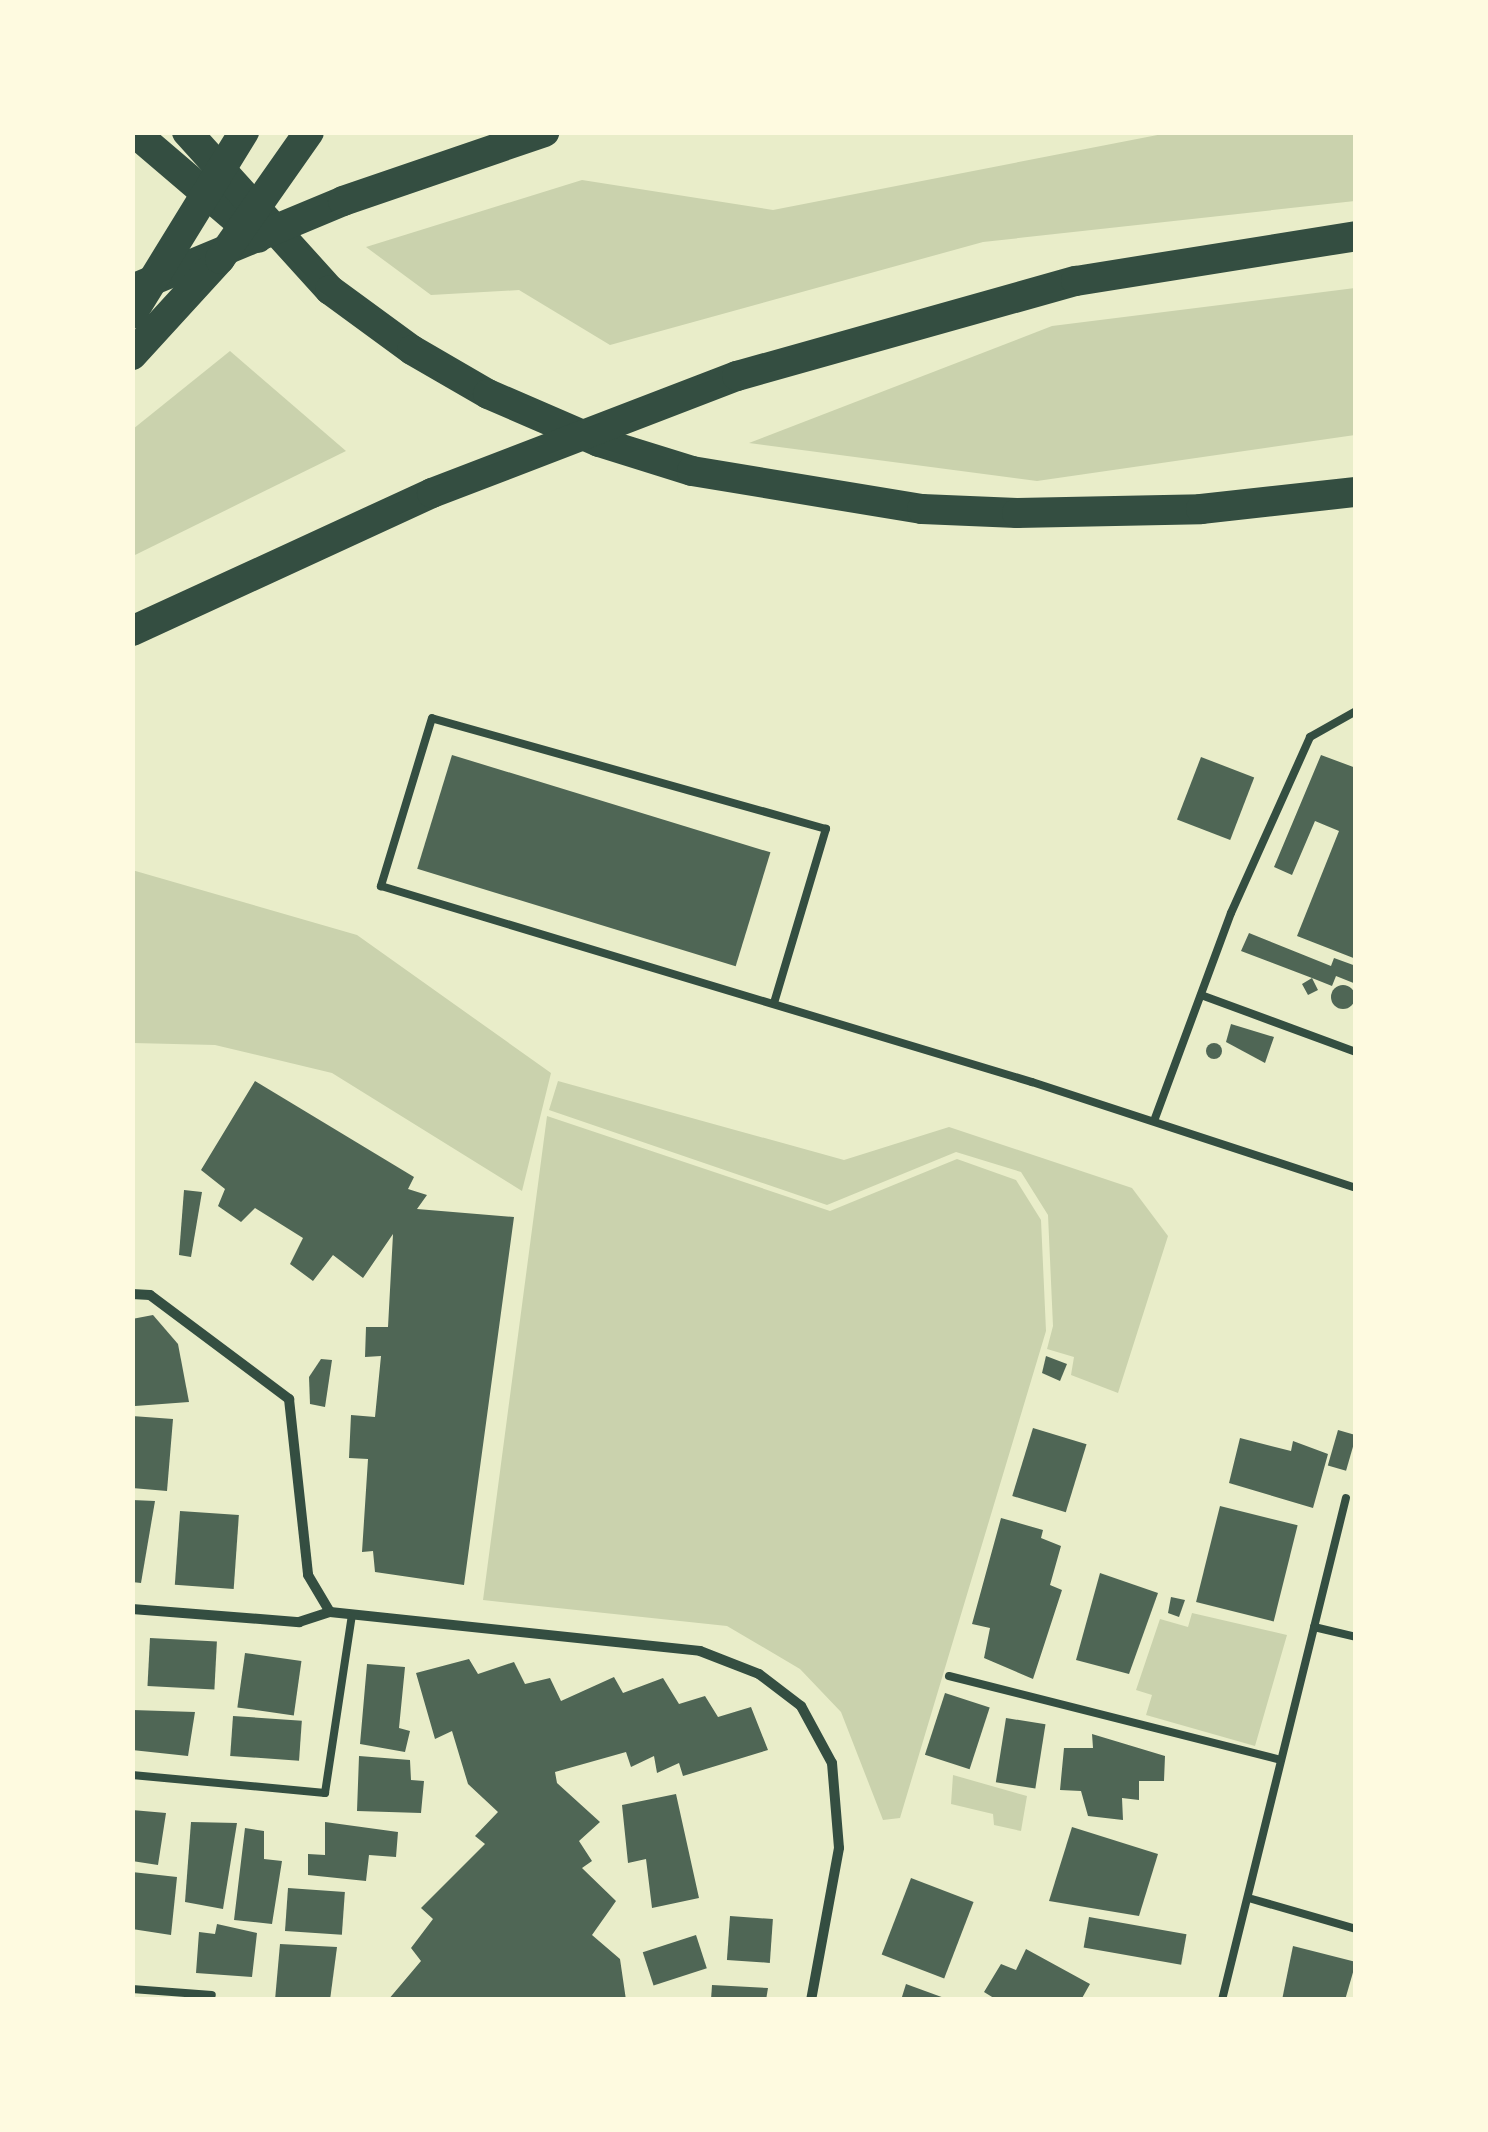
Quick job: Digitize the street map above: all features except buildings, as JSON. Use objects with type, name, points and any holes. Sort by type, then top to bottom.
[{"type":"highway","points":[[134,132],[232,219],[330,290],[488,394],[599,442],[692,471],[832,498],[998,512],[1201,510],[1356,492]]},
{"type":"highway","points":[[187,132],[330,290]]},
{"type":"highway","points":[[132,314],[244,132]]},
{"type":"highway","points":[[132,355],[220,259],[309,132]]},
{"type":"highway","points":[[132,289],[396,182],[544,132]]},
{"type":"highway","points":[[132,631],[432,493],[737,376],[1076,281],[1356,236]]},
{"type":"street","points":[[132,1294],[150,1295],[290,1399],[308,1575],[330,1612]]},
{"type":"street","points":[[132,1609],[298,1622],[330,1612],[352,1614],[700,1651],[759,1674],[801,1706],[832,1763],[839,1848],[811,2000]]},
{"type":"lane","points":[[1154,1121],[1201,995],[1310,737],[1356,711]]},
{"type":"lane","points":[[774,1003],[826,829],[432,718],[382,886],[774,1003],[1356,1188]]},
{"type":"lane","points":[[1201,995],[1356,1052]]},
{"type":"lane","points":[[1222,2000],[1252,1899],[1281,1760],[1346,1498]]},
{"type":"lane","points":[[132,1775],[325,1793],[352,1614]]},
{"type":"lane","points":[[1314,1627],[1356,1636]]},
{"type":"lane","points":[[950,1676],[1281,1760]]},
{"type":"lane","points":[[1252,1899],[1356,1929]]},
{"type":"lane","points":[[132,1990],[212,1995]]},
{"type":"green space","points":[[1173,132],[1355,133],[1355,201],[983,242],[610,345],[519,290],[431,295],[366,247],[582,180],[773,210]]},
{"type":"green space","points":[[1355,288],[1355,435],[1037,481],[749,443],[1052,326]]},
{"type":"green space","points":[[230,351],[346,451],[133,556],[133,429]]},
{"type":"green space","points":[[132,870],[357,935],[551,1073],[522,1191],[332,1073],[215,1045],[133,1043]]},
{"type":"green space","points":[[558,1081],[844,1160],[949,1127],[1132,1188],[1168,1236],[1118,1393],[1071,1375],[1074,1357],[1047,1349],[1053,1326],[1048,1215],[1021,1172],[956,1152],[827,1205],[549,1110]]},
{"type":"green space","points":[[547,1116],[830,1211],[957,1159],[1016,1180],[1041,1220],[1046,1331],[900,1818],[883,1820],[841,1712],[800,1669],[727,1626],[483,1600]]},
{"type":"green space","points":[[1192,1613],[1287,1635],[1255,1746],[1146,1715],[1152,1695],[1136,1690],[1160,1619],[1188,1627]]},
{"type":"green space","points":[[953,1775],[1027,1796],[1021,1831],[994,1825],[993,1814],[951,1804]]}]
